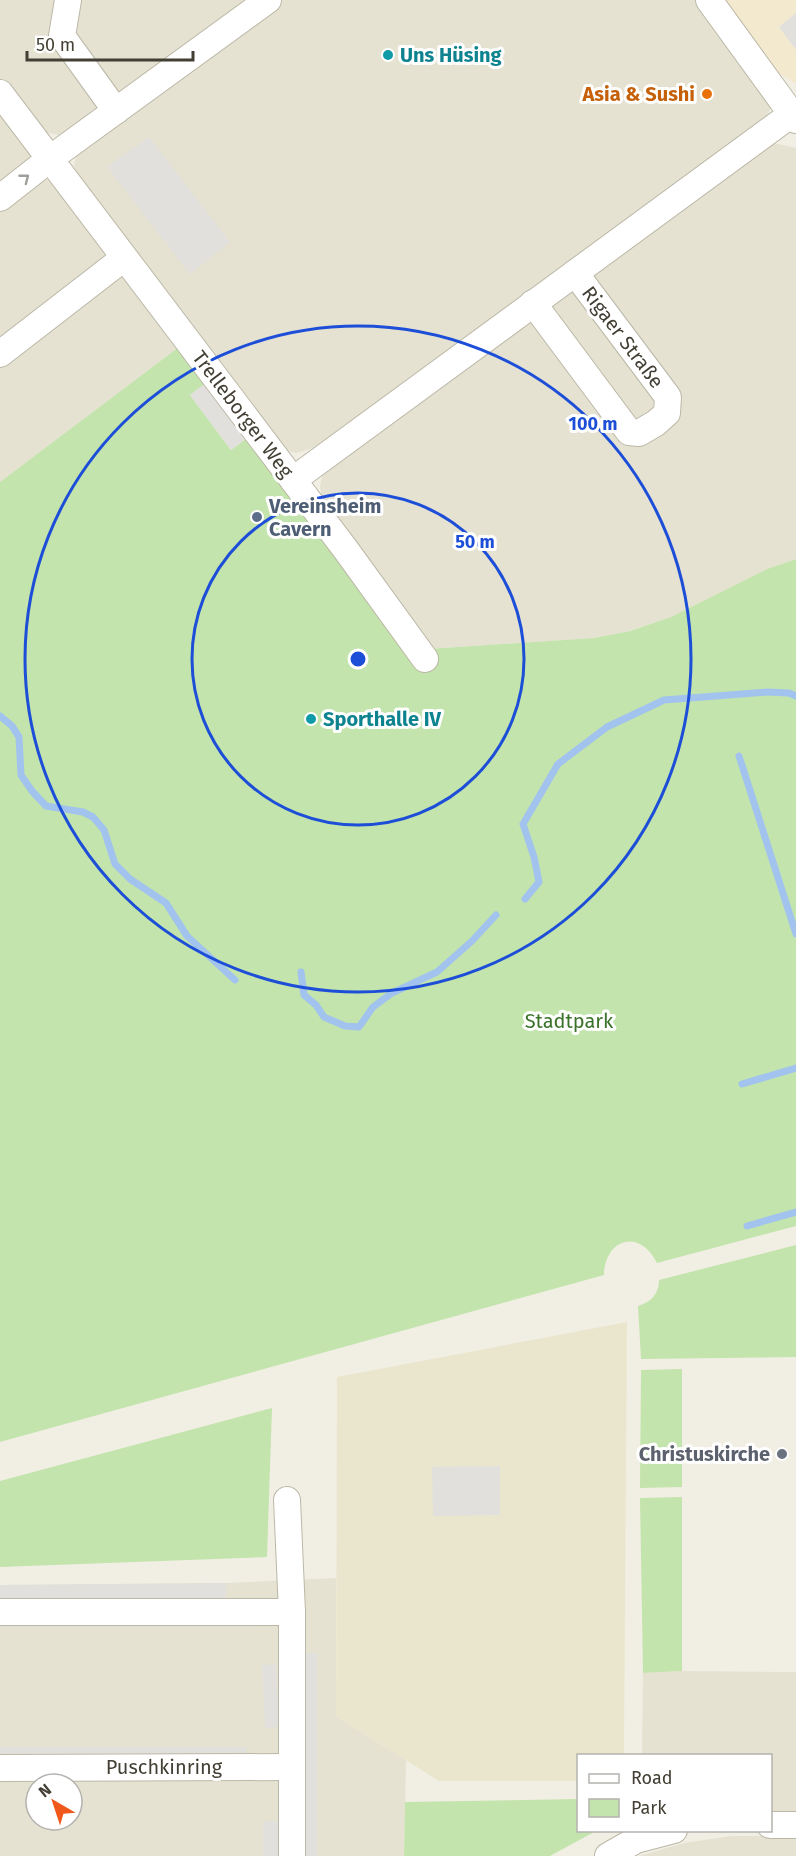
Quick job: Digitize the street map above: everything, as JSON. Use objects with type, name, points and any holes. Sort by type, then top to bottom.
[{"type":"street","points":[[68,0],[62,36],[116,111]]},
{"type":"street","points":[[0,198],[51,158],[268,0]]},
{"type":"street","points":[[709,0],[795,115]]},
{"type":"street","name":"Trelleborger Weg","points":[[0,93],[346,550],[425,659]]},
{"type":"street","name":"Rigaer Straße","points":[[293,480],[533,303],[795,115]]},
{"type":"street","points":[[0,354],[124,258]]},
{"type":"street","name":"Rigaer Straße","points":[[533,303],[629,432],[639,434],[656,423],[667,413],[668,397],[575,273]]},
{"type":"street","points":[[287,1500],[292,1612],[292,1856]]},
{"type":"street","points":[[0,1612],[292,1612]]},
{"type":"street","name":"Puschkinring","points":[[0,1768],[292,1767]]},
{"type":"street","points":[[772,1825],[796,1825]]},
{"type":"street","points":[[608,1856],[636,1840],[666,1832]]},
{"type":"shaded area","points":[[0,0],[253,0],[70,132],[60,135],[40,129],[0,79]]},
{"type":"shaded area","points":[[283,0],[695,0],[771,102],[771,108],[767,116],[755,127],[398,388],[313,448],[296,453],[284,450],[77,174],[74,165],[76,156],[89,141]]},
{"type":"shaded area","points":[[724,0],[796,0],[796,84],[777,72]]},
{"type":"shaded area","points":[[796,13],[796,50],[779,27]]},
{"type":"shaded area","points":[[0,109],[30,152],[30,161],[0,189]]},
{"type":"shaded area","points":[[149,137],[230,242],[190,274],[107,167]]},
{"type":"shaded area","points":[[773,143],[796,148],[796,559],[767,569],[671,617],[629,631],[594,638],[428,649],[322,500],[320,486],[323,473]]},
{"type":"shaded area","points":[[40,180],[59,185],[179,347],[0,482],[0,205]]},
{"type":"shaded area","points":[[206,383],[247,438],[231,450],[190,395]]},
{"type":"shaded area","points":[[627,1322],[624,1754],[577,1754],[577,1781],[439,1781],[336,1716],[337,1377]]},
{"type":"shaded area","points":[[500,1466],[500,1515],[433,1516],[432,1467]]},
{"type":"shaded area","points":[[336,1578],[336,1716],[406,1760],[404,1856],[0,1856],[0,1585],[226,1583]]},
{"type":"shaded area","points":[[226,1583],[226,1598],[0,1600],[0,1585]]},
{"type":"shaded area","points":[[254,1618],[254,1627],[0,1627],[0,1619]]},
{"type":"shaded area","points":[[301,1653],[317,1653],[317,1856],[301,1856]]},
{"type":"shaded area","points":[[276,1664],[279,1727],[265,1728],[262,1665]]},
{"type":"shaded area","points":[[796,1672],[796,1813],[772,1813],[772,1754],[642,1754],[643,1673]]},
{"type":"shaded area","points":[[0,1747],[246,1747],[246,1763],[0,1763]]},
{"type":"shaded area","points":[[263,1821],[280,1822],[280,1856],[263,1856]]},
{"type":"shaded area","points":[[731,1836],[796,1836],[796,1856],[639,1856],[684,1843]]},
{"type":"green space","name":"Stadtpark","points":[[179,347],[206,383],[190,395],[231,450],[247,438],[428,649],[594,638],[630,631],[671,617],[767,569],[796,559],[796,1226],[657,1263],[642,1245],[624,1242],[610,1253],[604,1275],[0,1442],[0,482]]},
{"type":"green space","points":[[796,1245],[796,1357],[641,1359],[638,1306],[653,1297],[658,1289],[659,1280]]},
{"type":"green space","points":[[682,1369],[682,1487],[640,1488],[641,1370]]},
{"type":"green space","points":[[272,1408],[267,1557],[0,1567],[0,1481]]},
{"type":"green space","points":[[682,1497],[682,1671],[643,1673],[640,1498]]},
{"type":"green space","points":[[577,1799],[577,1832],[594,1832],[550,1856],[404,1856],[405,1802]]},
{"type":"waterway","points":[[525,899],[539,882],[534,857],[523,824],[558,764],[607,727],[664,700],[767,692],[789,693],[796,696]]},
{"type":"waterway","points":[[0,716],[12,726],[19,737],[21,775],[32,791],[46,806],[83,812],[93,817],[104,830],[115,864],[130,879],[166,903],[187,936],[235,980]]},
{"type":"waterway","points":[[739,756],[796,934]]},
{"type":"waterway","points":[[301,972],[304,995],[316,1005],[324,1017],[345,1026],[359,1027],[373,1007],[392,993],[437,972],[472,941],[496,915]]},
{"type":"waterway","points":[[742,1084],[796,1068]]},
{"type":"waterway","points":[[747,1226],[796,1212]]},
{"type":"place","name":"Uns Hüsing","points":[[388,55]]},
{"type":"place","name":"Asia & Sushi","points":[[707,94]]},
{"type":"place","name":"Vereinsheim Cavern","points":[[257,517]]},
{"type":"place","name":"Sporthalle IV","points":[[311,719]]},
{"type":"place","name":"Christuskirche","points":[[782,1454]]}]
